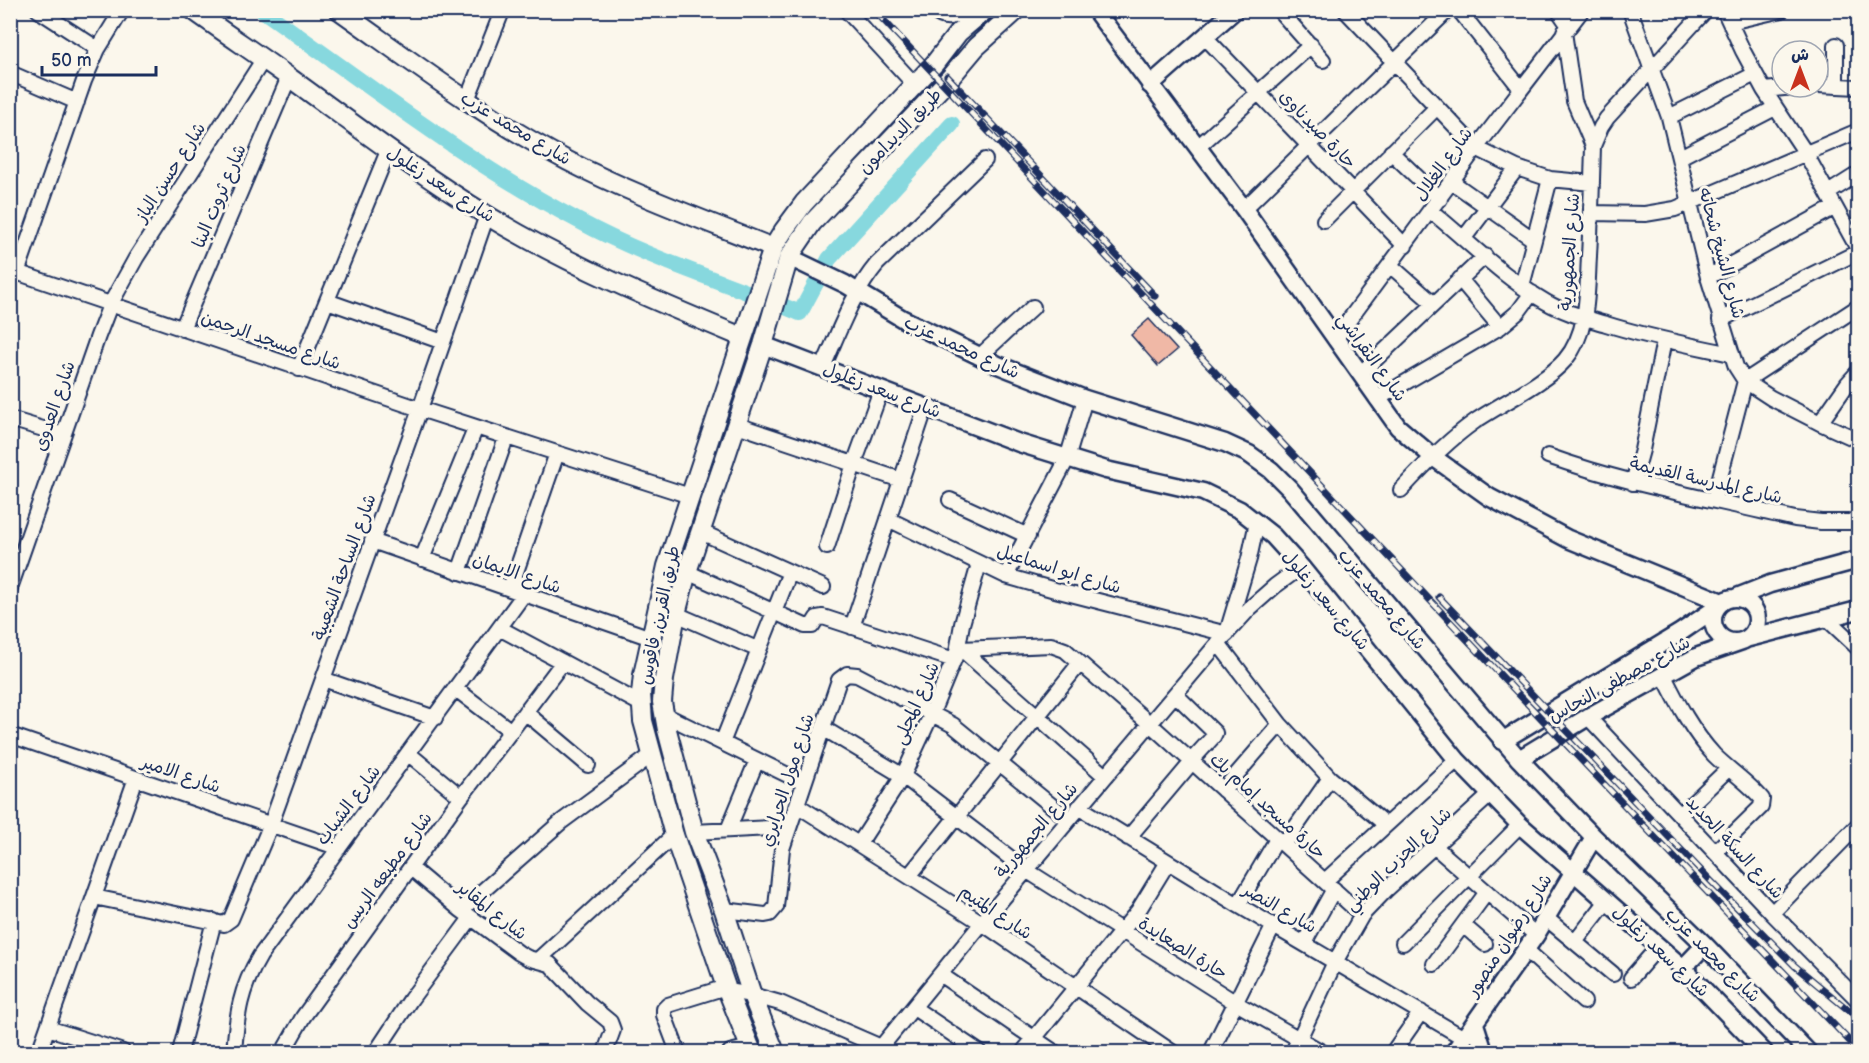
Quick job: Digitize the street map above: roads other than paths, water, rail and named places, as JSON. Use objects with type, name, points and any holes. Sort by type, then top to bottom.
[{"type":"main road","name":"شارع سعد زغلول","points":[[193,10],[289,77],[388,151],[487,215],[587,270],[742,337]]},
{"type":"main road","name":"شارع محمد عزب","points":[[339,10],[467,100],[532,142],[603,178],[773,248]]},
{"type":"main road","points":[[936,10],[946,16],[951,16],[960,10]]},
{"type":"main road","name":"طريق الديدامون","points":[[773,248],[804,203],[935,63],[954,38],[985,10]]},
{"type":"main road","name":"طريق الديدامون","points":[[793,264],[812,223],[950,78],[976,47],[1017,10]]},
{"type":"main road","points":[[851,153],[865,167]]},
{"type":"main road","name":"طريق القرين, فاقوس","points":[[751,1050],[727,989],[674,835],[643,721],[641,704],[643,675],[667,566],[773,248]]},
{"type":"main road","name":"طريق القرين, فاقوس","points":[[775,1053],[694,832],[663,714],[664,679],[676,614],[687,572],[769,325],[793,264]]},
{"type":"street","points":[[38,10],[98,49]]},
{"type":"street","points":[[14,271],[98,49],[122,10]]},
{"type":"street","points":[[846,10],[915,85]]},
{"type":"street","name":"شارع النقراشي","points":[[1095,10],[1244,209],[1398,426],[1433,457],[1489,497],[1568,539],[1725,602]]},
{"type":"street","points":[[1150,86],[1235,10]]},
{"type":"street","points":[[1279,10],[1323,60]]},
{"type":"street","points":[[1346,10],[1476,148],[1517,168],[1550,179],[1592,183]]},
{"type":"street","points":[[1459,10],[1521,89]]},
{"type":"street","points":[[1558,10],[1567,29],[1575,101],[1593,146]]},
{"type":"street","name":"شارع الغلال","points":[[1335,339],[1581,10]]},
{"type":"street","name":"شارع الشيخ شحاته","points":[[1630,10],[1669,117],[1708,277],[1736,367],[1745,381],[1771,398],[1858,440]]},
{"type":"street","name":"شارع الجمهورية","points":[[1401,490],[1433,457],[1473,423],[1555,370],[1565,360],[1573,347],[1584,318],[1592,213],[1593,146],[1607,118],[1706,10]]},
{"type":"street","points":[[1720,320],[1858,251],[1805,152],[1755,74],[1727,16],[1782,10]]},
{"type":"street","points":[[1244,209],[1395,63],[1442,12]]},
{"type":"street","points":[[467,100],[501,14]]},
{"type":"street","name":"حارة صيدناوى","points":[[1205,37],[1405,246]]},
{"type":"street","points":[[1198,147],[1311,45]]},
{"type":"street","points":[[1836,45],[1836,86]]},
{"type":"street","name":"شارع حسن الباز","points":[[110,305],[136,258],[263,60]]},
{"type":"street","points":[[10,73],[77,102]]},
{"type":"street","points":[[1669,117],[1755,74]]},
{"type":"street","name":"شارع ثروت البنا","points":[[182,329],[289,77]]},
{"type":"street","points":[[1830,86],[1858,87]]},
{"type":"street","points":[[1764,90],[1770,89]]},
{"type":"street","points":[[1324,220],[1437,107]]},
{"type":"street","points":[[1680,157],[1775,108]]},
{"type":"street","points":[[1592,213],[1645,214],[1689,204],[1858,131]]},
{"type":"street","points":[[299,369],[388,151]]},
{"type":"street","points":[[1391,152],[1440,199]]},
{"type":"street","points":[[823,367],[851,288],[985,159]]},
{"type":"street","points":[[1464,238],[1517,168]]},
{"type":"street","points":[[1828,193],[1858,174]]},
{"type":"street","points":[[1377,399],[1500,327],[1518,312],[1527,290],[1534,240],[1550,179]]},
{"type":"street","points":[[1452,182],[1534,240]]},
{"type":"street","points":[[1708,277],[1835,207]]},
{"type":"street","points":[[1431,211],[1527,290],[1548,303],[1584,318],[1664,340],[1731,354]]},
{"type":"street","name":"شارع الساحة الشعبية","points":[[180,1053],[219,923],[231,919],[271,824],[487,215]]},
{"type":"street","points":[[1360,374],[1485,256]]},
{"type":"street","name":"شارع محمد عزب","points":[[793,264],[851,288],[903,320],[979,357],[1047,386],[1225,443],[1249,454],[1271,470],[1290,489],[1502,741],[1594,837],[1705,945],[1808,1053]]},
{"type":"street","points":[[1391,266],[1434,304]]},
{"type":"street","name":"شارع مسجد الرحمن","points":[[14,271],[506,438],[690,496]]},
{"type":"street","points":[[1460,279],[1500,327]]},
{"type":"street","points":[[327,301],[443,342]]},
{"type":"street","name":"شارع العدوى","points":[[11,583],[110,305]]},
{"type":"street","points":[[979,357],[1033,307]]},
{"type":"street","points":[[1714,500],[1745,381],[1858,307]]},
{"type":"street","points":[[1633,483],[1642,450],[1664,340]]},
{"type":"street","name":"شارع سعد زغلول","points":[[764,345],[1019,443],[1106,470],[1203,492],[1231,505],[1257,522],[1273,536],[1300,567],[1457,760],[1520,825],[1683,968],[1764,1053]]},
{"type":"street","points":[[1820,423],[1858,372]]},
{"type":"street","points":[[827,547],[881,390]]},
{"type":"street","points":[[1006,576],[1067,459],[1085,399]]},
{"type":"street","points":[[852,627],[926,406]]},
{"type":"street","points":[[10,419],[63,435]]},
{"type":"street","points":[[737,425],[901,480]]},
{"type":"street","points":[[422,559],[476,427]]},
{"type":"street","points":[[459,572],[506,438]]},
{"type":"street","points":[[510,589],[557,453]]},
{"type":"street","name":"شارع المدرسة القديمة","points":[[1548,456],[1633,483],[1795,519],[1858,522]]},
{"type":"street","points":[[950,500],[1028,536]]},
{"type":"street","name":"شارع ابو اسماعيل","points":[[888,519],[1006,576],[1223,638]]},
{"type":"street","name":"شارع الجمهورية","points":[[1223,638],[1244,577],[1257,522]]},
{"type":"street","points":[[701,532],[823,587]]},
{"type":"street","name":"شارع الايمان","points":[[372,541],[651,638]]},
{"type":"street","name":"شارع مصطفى النحاس","points":[[1502,741],[1681,632],[1725,602],[1770,584],[1858,560]]},
{"type":"street","name":"شارع المجلى","points":[[859,844],[903,776],[932,713],[958,652],[979,564]]},
{"type":"street","name":"شارع الجمهورية","points":[[882,1051],[982,923],[1149,723],[1250,608],[1300,567]]},
{"type":"street","points":[[687,572],[808,627],[821,617],[852,627],[958,652],[1037,716],[1105,776]]},
{"type":"street","points":[[722,743],[790,572]]},
{"type":"street","name":"شارع الشباب","points":[[234,1053],[239,1008],[249,973],[524,594]]},
{"type":"street","points":[[1744,599],[1756,609],[1758,625],[1746,640],[1727,641],[1720,636],[1713,623],[1725,602],[1744,599]]},
{"type":"street","name":"شارع مصطفى النحاس","points":[[1519,759],[1588,717],[1696,657],[1746,640],[1858,610]]},
{"type":"street","points":[[676,614],[759,650]]},
{"type":"street","points":[[1826,618],[1858,648]]},
{"type":"street","points":[[501,628],[641,704]]},
{"type":"street","points":[[1223,638],[1280,724],[1330,778],[1386,825]]},
{"type":"street","name":"حارة مسجد إمام بك","points":[[958,652],[1051,645],[1065,650],[1362,915]]},
{"type":"street","name":"شارع مطبعه الريس","points":[[283,1053],[303,1017],[461,797],[563,662]]},
{"type":"street","points":[[909,876],[1080,663]]},
{"type":"street","name":"شارع مول الحرايري","points":[[724,910],[765,915],[774,911],[776,907],[780,859],[839,680],[847,674],[857,675],[932,713]]},
{"type":"street","points":[[1664,676],[1687,720],[1699,737],[1728,769],[1760,797],[1762,805],[1715,852]]},
{"type":"street","points":[[323,679],[435,718]]},
{"type":"street","points":[[456,690],[511,731]]},
{"type":"street","points":[[1128,838],[1215,733],[1175,694]]},
{"type":"street","points":[[525,712],[588,765]]},
{"type":"street","points":[[932,713],[952,725],[1068,819]]},
{"type":"street","points":[[663,714],[804,783]]},
{"type":"street","name":"شارع السكة الحديد","points":[[1588,717],[1772,913],[1858,1000]]},
{"type":"street","points":[[1223,790],[1280,724]]},
{"type":"street","name":"حارة الصعايدة","points":[[823,728],[903,776],[1026,870],[1236,1003],[1296,1046],[1322,1053]]},
{"type":"street","name":"شارع الامير","points":[[10,735],[339,848]]},
{"type":"street","points":[[409,754],[461,797]]},
{"type":"street","points":[[376,1053],[466,914],[561,822],[653,754]]},
{"type":"street","points":[[728,830],[757,760]]},
{"type":"street","points":[[1304,943],[1329,885],[1386,825],[1457,760]]},
{"type":"street","points":[[1680,815],[1728,769]]},
{"type":"street","points":[[39,1053],[136,778]]},
{"type":"street","points":[[1238,905],[1280,842],[1330,778]]},
{"type":"street","name":"شارع الحزب الوطني","points":[[1296,1046],[1335,962],[1362,915],[1491,795]]},
{"type":"street","name":"شارع المتيم","points":[[797,805],[982,923],[1172,1053]]},
{"type":"street","name":"شارع النصر","points":[[1078,807],[1238,905],[1464,1038]]},
{"type":"street","points":[[1403,943],[1520,825]]},
{"type":"street","points":[[1772,913],[1858,825]]},
{"type":"street","points":[[694,832],[789,827]]},
{"type":"street","points":[[538,960],[674,835]]},
{"type":"street","name":"شارع رضوان منصور","points":[[1454,1053],[1536,935],[1594,837]]},
{"type":"street","points":[[1434,846],[1536,935]]},
{"type":"street","points":[[1023,1053],[1122,931],[1148,896],[1168,862]]},
{"type":"street","name":"شارع المقابر","points":[[411,868],[466,914],[519,953],[555,967],[582,998],[610,1022],[613,1030],[605,1053]]},
{"type":"street","points":[[1434,964],[1487,892]]},
{"type":"street","points":[[94,897],[219,923]]},
{"type":"street","points":[[1575,942],[1607,901]]},
{"type":"street","points":[[1546,918],[1613,974]]},
{"type":"street","points":[[1211,1053],[1274,925]]},
{"type":"street","points":[[1463,925],[1485,944]]},
{"type":"street","points":[[1683,968],[1705,945]]},
{"type":"street","points":[[1631,978],[1659,947]]},
{"type":"street","points":[[1526,950],[1584,1002]]},
{"type":"street","points":[[941,975],[1053,1053]]},
{"type":"street","points":[[678,1053],[664,1016],[664,1009],[668,1005],[727,989],[780,1003],[882,1051]]},
{"type":"street","points":[[914,1008],[979,1053]]},
{"type":"street","points":[[1393,1053],[1421,1012]]},
{"type":"street","points":[[1475,1024],[1482,1048],[1496,1053]]},
{"type":"street","points":[[48,1028],[123,1053]]},
{"type":"street","points":[[730,1053],[751,1050]]},
{"type":"waterway","points":[[262,10],[416,120],[495,173],[536,197],[631,247],[800,313],[829,259],[952,124]]},
{"type":"railway","points":[[874,10],[1541,718],[1858,1050]]},
{"type":"railway","points":[[947,76],[1155,296]]},
{"type":"railway","points":[[1439,597],[1795,966],[1858,1018]]}]
